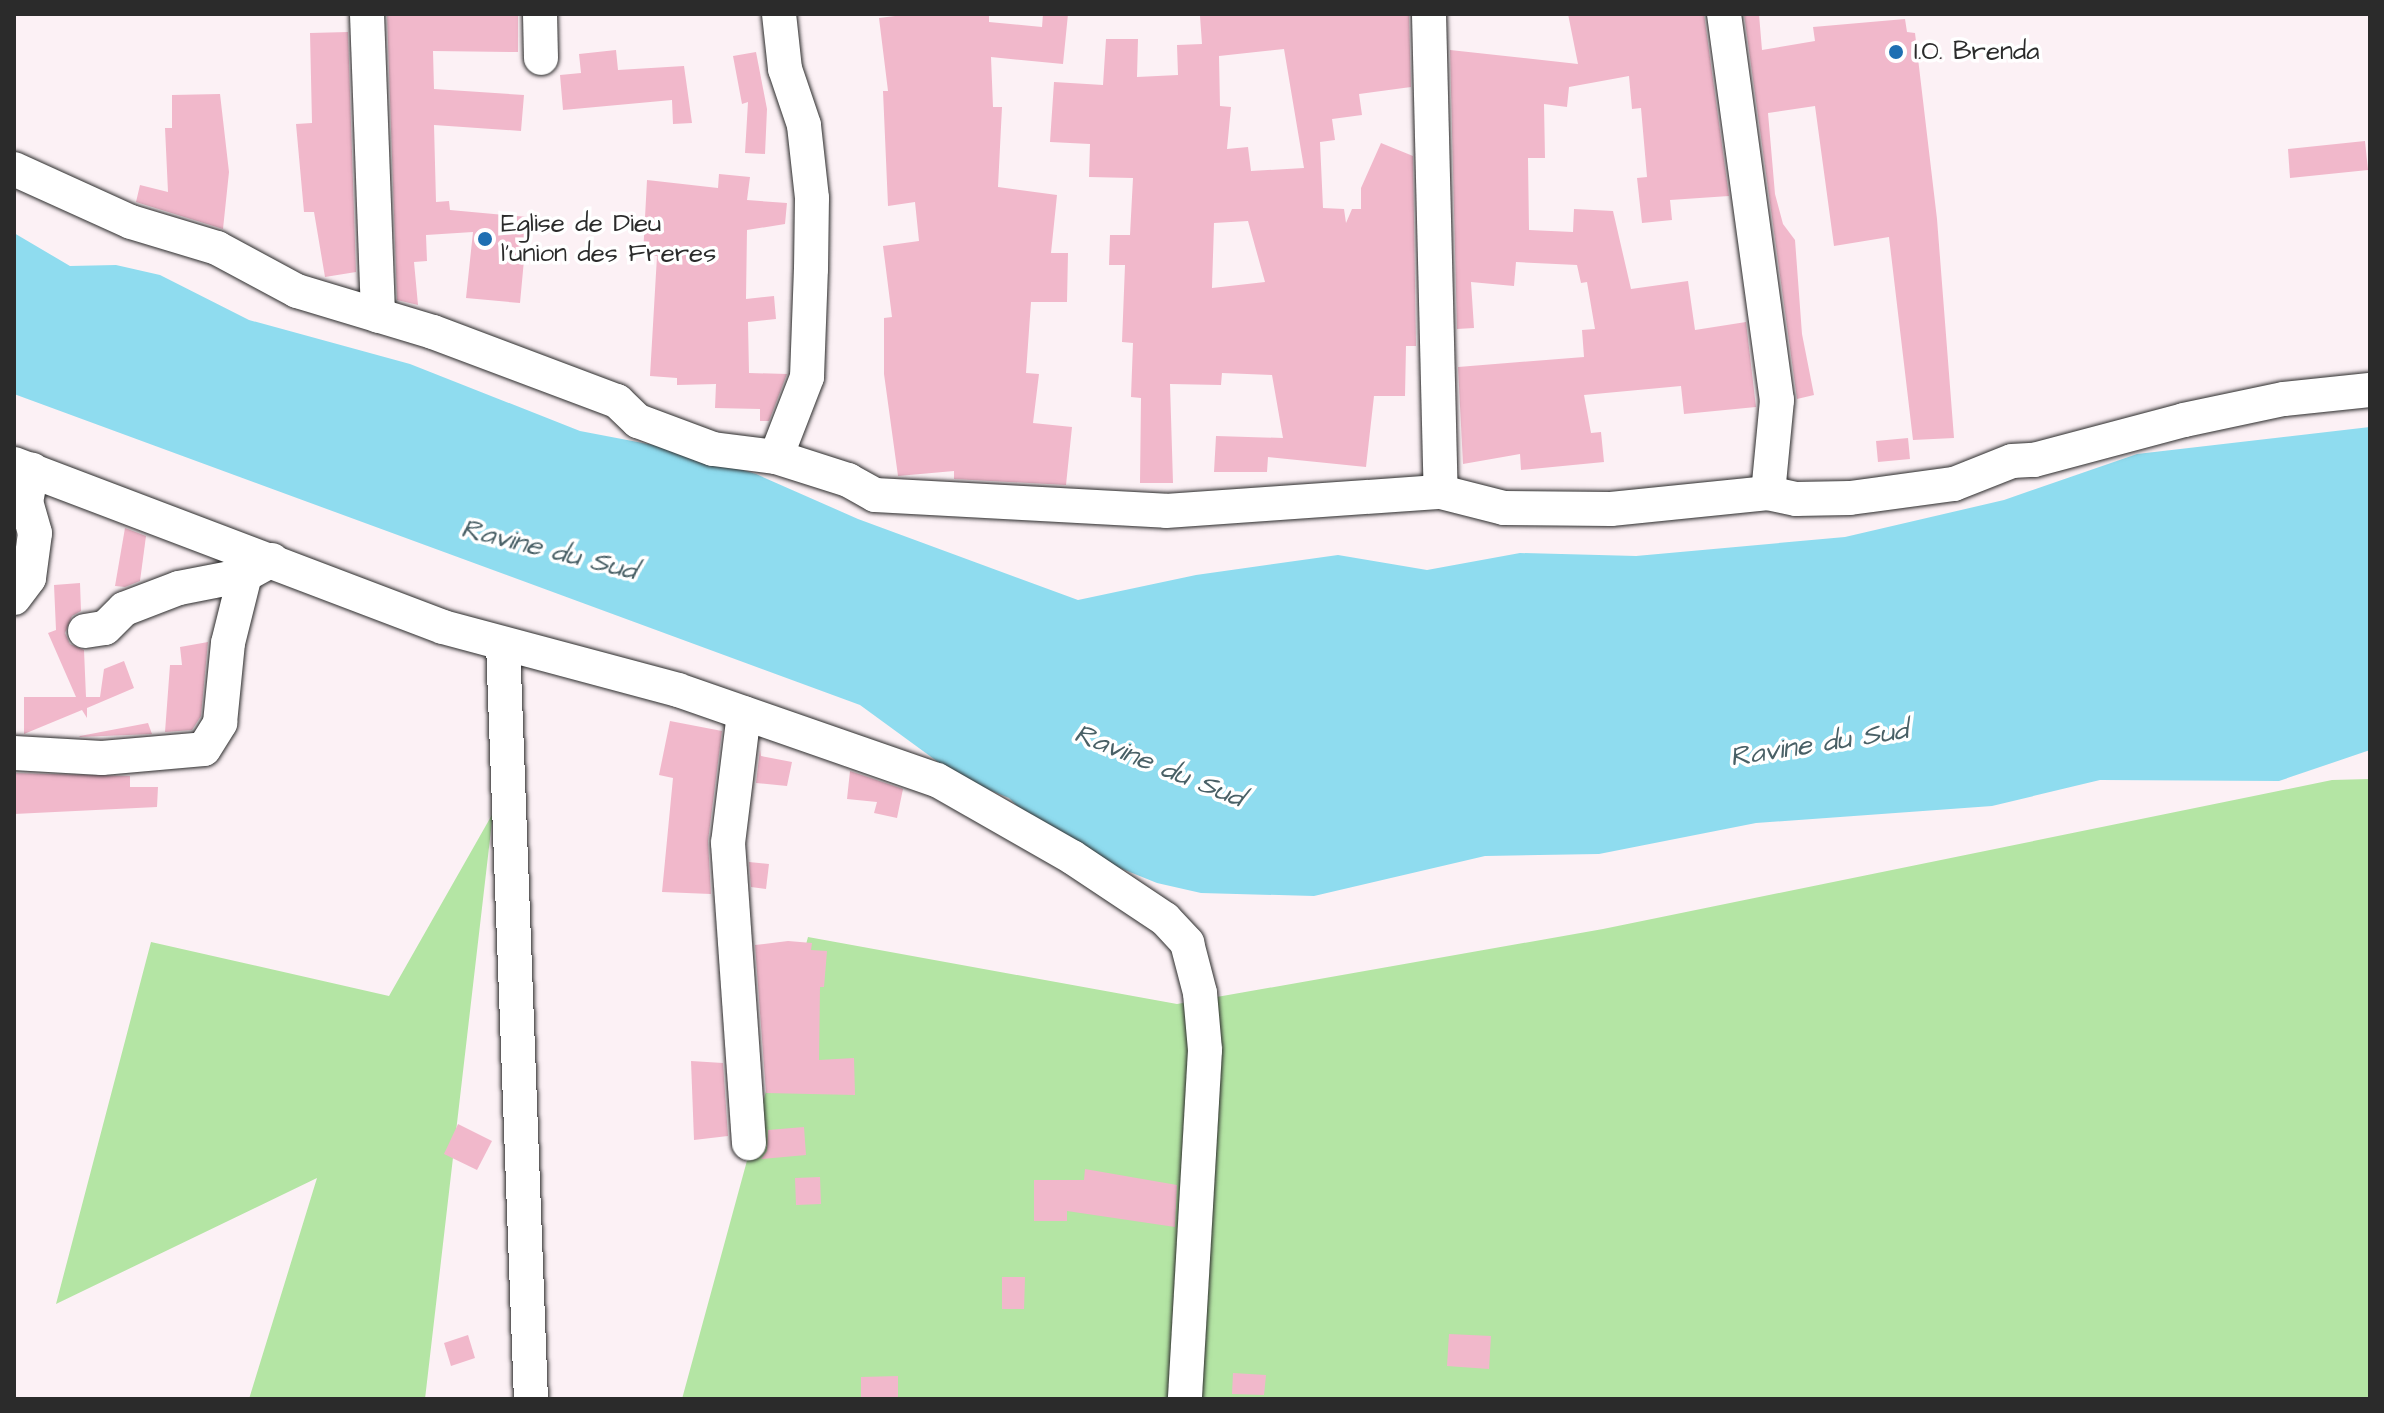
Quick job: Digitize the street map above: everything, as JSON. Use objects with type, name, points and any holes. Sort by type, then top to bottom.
[{"type":"street","points":[[367,14],[378,316]]},
{"type":"street","points":[[540,14],[541,58]]},
{"type":"street","points":[[776,457],[807,377],[812,198],[804,125],[785,69],[779,14]]},
{"type":"street","points":[[1429,14],[1441,492]]},
{"type":"street","points":[[1724,14],[1777,400],[1768,493]]},
{"type":"street","points":[[14,169],[131,222],[217,248],[297,291],[378,316],[617,401],[638,421],[713,449],[776,457],[848,480],[875,495],[1150,510],[1441,492],[1504,508],[1611,509],[1768,493],[1796,499],[1911,493],[1954,484],[2012,461],[2034,460],[2184,420],[2284,399],[2370,390]]},
{"type":"street","points":[[14,598],[29,578],[35,533],[26,502],[23,467],[110,507],[259,568],[443,627],[678,690],[937,780],[1136,898],[1187,943],[1200,993],[1205,1050],[1185,1399]]},
{"type":"street","points":[[85,631],[105,628],[124,609],[179,588],[259,568]]},
{"type":"street","points":[[14,753],[102,758],[204,749],[220,723],[228,643],[259,568]]},
{"type":"street","points":[[503,644],[531,1399]]},
{"type":"street","points":[[744,713],[728,843],[749,1143]]},
{"type":"green space","points":[[2370,779],[2370,1399],[682,1399],[808,937],[1177,1004],[1603,929],[2332,780]]},
{"type":"green space","points":[[493,813],[425,1399],[249,1399],[317,1178],[56,1304],[151,942],[389,996]]},
{"type":"water","name":"Ravine du Sud","points":[[14,233],[70,266],[116,265],[160,275],[249,320],[410,364],[580,431],[669,448],[756,474],[858,519],[1078,600],[1196,575],[1338,555],[1427,570],[1520,553],[1636,556],[1845,537],[2004,500],[2137,454],[2370,427],[2370,750],[2279,781],[2100,780],[1992,806],[1756,823],[1599,854],[1485,856],[1314,896],[1201,893],[1157,883],[1053,841],[1009,798],[960,778],[860,705],[14,394]]},
{"type":"building","points":[[387,14],[518,14],[518,52],[433,51],[434,89],[524,95],[521,131],[434,125],[436,202],[449,201],[450,210],[528,217],[520,303],[466,298],[473,232],[426,235],[427,261],[414,262],[418,305],[397,300]]},
{"type":"building","points":[[911,14],[989,14],[989,22],[1042,27],[1043,14],[1068,14],[1063,64],[991,57],[993,107],[1002,107],[998,187],[1057,195],[1051,253],[1068,253],[1067,302],[1031,302],[1026,373],[1039,374],[1033,423],[1072,427],[1066,485],[954,479],[954,471],[898,476],[884,374],[884,318],[892,317],[883,246],[919,241],[915,202],[888,206],[883,91],[888,91],[879,18]]},
{"type":"building","points":[[1409,14],[1411,87],[1359,94],[1362,115],[1332,119],[1335,140],[1320,142],[1323,208],[1344,209],[1346,223],[1352,209],[1361,209],[1361,188],[1381,143],[1413,156],[1416,346],[1406,346],[1405,396],[1374,396],[1366,467],[1268,457],[1267,472],[1214,472],[1216,436],[1283,438],[1272,375],[1222,373],[1221,385],[1170,384],[1173,483],[1140,483],[1141,398],[1131,397],[1133,343],[1122,342],[1125,265],[1109,265],[1110,235],[1130,235],[1133,178],[1089,177],[1090,144],[1050,142],[1054,82],[1103,85],[1106,39],[1138,39],[1137,77],[1178,75],[1177,45],[1202,44],[1200,16]],"holes":[[[1284,49],[1304,168],[1251,171],[1248,147],[1227,149],[1231,107],[1220,106],[1219,56]],[[1248,221],[1265,282],[1212,288],[1214,223]]]},
{"type":"building","points":[[1568,14],[1704,14],[1729,196],[1670,200],[1672,220],[1642,223],[1637,178],[1647,177],[1641,108],[1632,109],[1629,76],[1569,87],[1567,107],[1544,104],[1545,158],[1528,158],[1529,230],[1573,232],[1574,209],[1613,211],[1631,289],[1688,281],[1695,330],[1746,322],[1756,407],[1684,414],[1681,386],[1584,395],[1591,433],[1601,432],[1604,462],[1521,470],[1520,454],[1463,464],[1458,367],[1584,357],[1582,330],[1595,329],[1587,282],[1581,283],[1577,265],[1516,262],[1514,286],[1471,282],[1474,328],[1457,329],[1450,50],[1578,64]]},
{"type":"building","points":[[1744,14],[1759,14],[1762,50],[1815,41],[1813,27],[1905,19],[1907,32],[1915,33],[1937,219],[1954,438],[1913,440],[1889,237],[1834,246],[1815,106],[1768,113],[1775,194],[1783,224],[1795,240],[1802,334],[1814,395],[1797,399]]},
{"type":"building","points":[[348,32],[356,272],[325,277],[314,212],[304,212],[296,124],[312,123],[310,33]]},
{"type":"building","points":[[616,50],[618,70],[684,66],[692,123],[673,124],[672,100],[563,110],[560,75],[581,73],[579,54]]},
{"type":"building","points":[[756,52],[767,109],[765,154],[745,153],[748,102],[742,104],[733,56]]},
{"type":"building","points":[[220,94],[229,172],[223,229],[136,202],[140,185],[168,192],[165,128],[172,128],[172,95]]},
{"type":"building","points":[[2365,141],[2368,170],[2290,178],[2288,149]]},
{"type":"building","points":[[719,174],[750,177],[747,200],[787,203],[785,224],[747,230],[746,299],[774,296],[776,319],[748,322],[749,373],[787,374],[769,421],[760,421],[760,409],[715,408],[716,384],[677,385],[677,378],[650,376],[657,256],[643,255],[647,180],[718,188]]},
{"type":"building","points":[[1908,438],[1910,459],[1878,462],[1876,441]]},
{"type":"building","points":[[125,528],[146,536],[140,581],[125,587],[115,586]]},
{"type":"building","points":[[80,583],[81,611],[72,616],[65,633],[70,644],[84,650],[86,697],[100,697],[104,669],[124,661],[134,688],[87,708],[87,718],[82,710],[24,734],[24,697],[76,697],[48,633],[56,630],[54,585]]},
{"type":"building","points":[[208,642],[201,716],[192,730],[165,732],[170,665],[182,665],[180,647]]},
{"type":"building","points":[[670,721],[722,731],[708,841],[711,894],[662,892],[673,778],[659,775]]},
{"type":"building","points":[[148,723],[152,734],[79,737],[80,736]]},
{"type":"building","points":[[760,749],[761,756],[792,762],[787,786],[756,783]]},
{"type":"building","points":[[850,771],[903,789],[897,818],[874,813],[877,802],[847,799]]},
{"type":"building","points":[[14,773],[130,776],[130,787],[158,787],[157,807],[14,814]]},
{"type":"building","points":[[749,862],[769,864],[766,889],[751,887]]},
{"type":"building","points":[[788,941],[812,943],[811,950],[827,951],[824,987],[820,987],[819,1060],[854,1058],[855,1095],[766,1093],[755,945]]},
{"type":"building","points":[[691,1061],[723,1063],[728,1136],[694,1140]]},
{"type":"building","points":[[458,1124],[492,1141],[477,1170],[444,1154]]},
{"type":"building","points":[[804,1127],[806,1155],[761,1159],[767,1151],[768,1130]]},
{"type":"building","points":[[1085,1169],[1177,1185],[1175,1227],[1067,1211],[1067,1221],[1034,1221],[1034,1180],[1084,1180]]},
{"type":"building","points":[[820,1177],[821,1204],[796,1205],[795,1178]]},
{"type":"building","points":[[1002,1277],[1025,1277],[1024,1309],[1002,1309]]},
{"type":"building","points":[[1449,1334],[1491,1336],[1489,1369],[1447,1366]]},
{"type":"building","points":[[468,1335],[475,1358],[451,1366],[444,1343]]},
{"type":"building","points":[[1233,1373],[1266,1375],[1264,1395],[1232,1394]]},
{"type":"building","points":[[898,1376],[898,1398],[861,1399],[861,1377]]},
{"type":"place","name":"I.O. Brenda","points":[[1896,52]]},
{"type":"place","name":"Eglise de Dieu l'union des Freres","points":[[485,239]]}]
